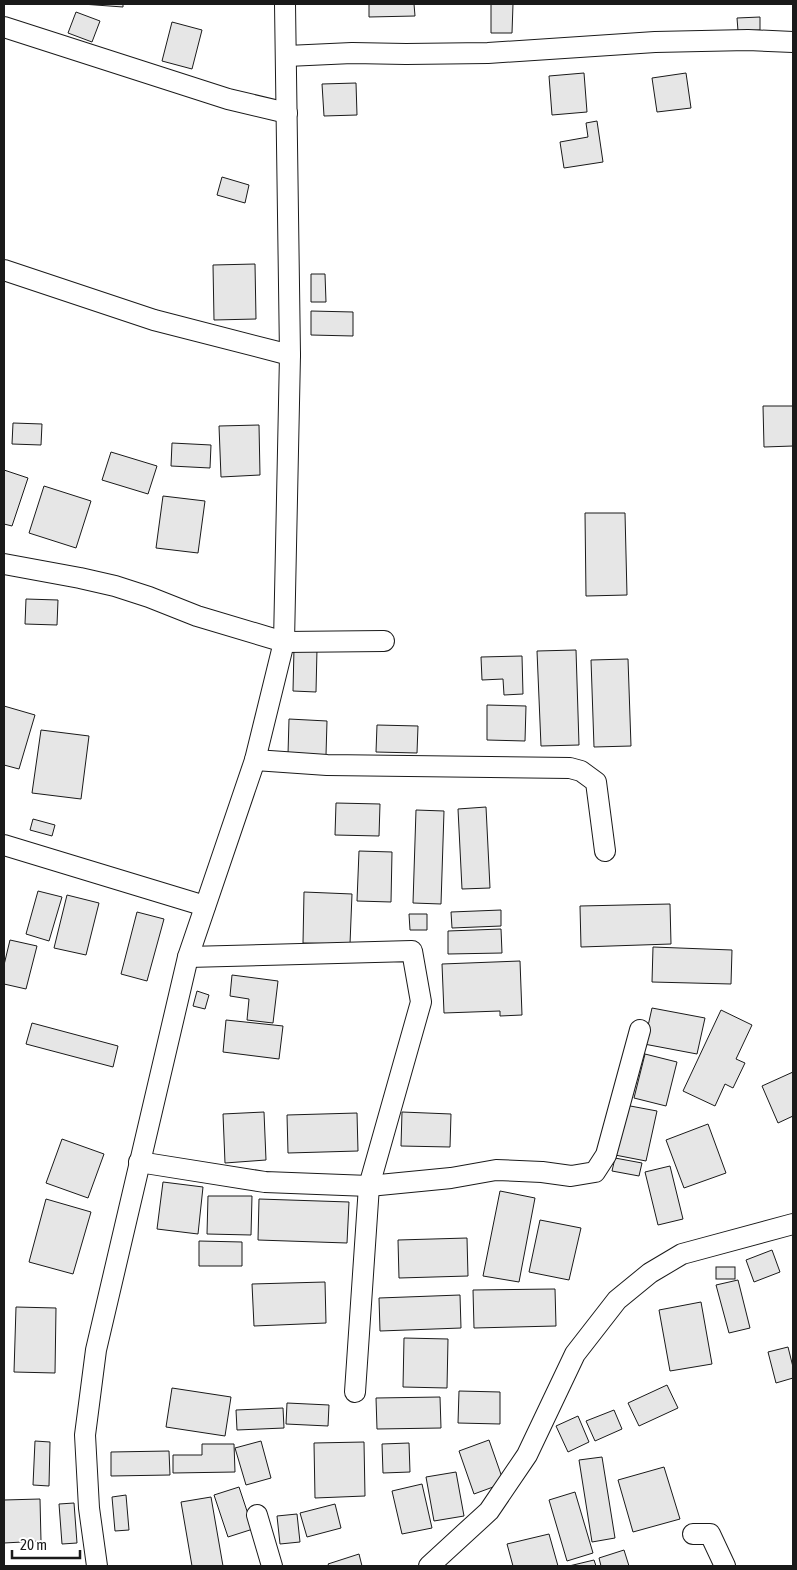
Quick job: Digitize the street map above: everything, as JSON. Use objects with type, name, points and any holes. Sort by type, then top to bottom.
[{"type":"street","points":[[97,1566],[89,1508],[85,1435],[96,1350],[188,957],[255,760],[284,642],[290,355],[285,4]]},
{"type":"street","points":[[4,27],[228,99],[287,114]]},
{"type":"street","points":[[287,56],[352,53],[488,53],[655,42],[748,40],[793,42]]},
{"type":"street","points":[[4,270],[154,320],[290,355]]},
{"type":"street","points":[[4,564],[116,586],[149,596],[197,616],[284,642],[384,641]]},
{"type":"street","points":[[255,760],[327,766],[570,768],[581,771],[596,782],[605,851]]},
{"type":"street","points":[[4,845],[205,906]]},
{"type":"street","points":[[188,957],[412,951],[421,1002],[369,1186],[355,1392]]},
{"type":"street","points":[[139,1162],[265,1182],[369,1186],[451,1178],[496,1170],[542,1172],[571,1176],[595,1172],[606,1155],[640,1030]]},
{"type":"street","points":[[429,1566],[489,1511],[527,1455],[575,1354],[617,1300],[650,1273],[682,1254],[793,1224]]},
{"type":"street","points":[[257,1515],[272,1566]]},
{"type":"street","points":[[693,1534],[710,1534],[724,1566]]},
{"type":"building","points":[[82,4],[123,4],[123,7]]},
{"type":"building","points":[[369,4],[414,4],[415,16],[369,17]]},
{"type":"building","points":[[491,4],[513,4],[512,33],[491,33]]},
{"type":"building","points":[[76,12],[100,21],[92,42],[68,33]]},
{"type":"building","points":[[760,17],[760,30],[738,31],[737,18]]},
{"type":"building","points":[[172,22],[202,30],[192,69],[162,61]]},
{"type":"building","points":[[584,73],[587,112],[552,115],[549,76]]},
{"type":"building","points":[[686,73],[691,108],[657,112],[652,78]]},
{"type":"building","points":[[356,83],[357,115],[324,116],[322,84]]},
{"type":"building","points":[[597,121],[603,162],[564,168],[560,142],[588,137],[586,123]]},
{"type":"building","points":[[222,177],[249,185],[245,203],[217,195]]},
{"type":"building","points":[[255,264],[256,319],[214,320],[213,265]]},
{"type":"building","points":[[311,274],[325,274],[326,302],[311,302]]},
{"type":"building","points":[[311,311],[353,312],[353,336],[311,335]]},
{"type":"building","points":[[763,406],[793,406],[793,446],[764,447]]},
{"type":"building","points":[[13,423],[42,424],[41,445],[12,444]]},
{"type":"building","points":[[259,425],[260,475],[221,477],[219,426]]},
{"type":"building","points":[[172,443],[211,445],[210,468],[171,466]]},
{"type":"building","points":[[111,452],[157,466],[148,494],[102,480]]},
{"type":"building","points":[[4,470],[28,478],[12,526],[4,524]]},
{"type":"building","points":[[44,486],[91,501],[76,548],[29,533]]},
{"type":"building","points":[[163,496],[205,501],[198,553],[156,548]]},
{"type":"building","points":[[585,513],[625,513],[627,595],[586,596]]},
{"type":"building","points":[[26,599],[58,600],[57,625],[25,624]]},
{"type":"building","points":[[294,648],[317,649],[316,692],[293,691]]},
{"type":"building","points":[[576,650],[579,745],[541,746],[537,651]]},
{"type":"building","points":[[522,656],[523,694],[504,695],[503,679],[482,680],[481,657]]},
{"type":"building","points":[[628,659],[631,746],[594,747],[591,660]]},
{"type":"building","points":[[487,705],[526,706],[525,741],[487,740]]},
{"type":"building","points":[[4,706],[35,715],[19,769],[4,765]]},
{"type":"building","points":[[289,719],[327,721],[326,755],[288,754]]},
{"type":"building","points":[[377,725],[418,726],[417,753],[376,752]]},
{"type":"building","points":[[41,730],[89,736],[81,799],[32,793]]},
{"type":"building","points":[[336,803],[380,804],[379,836],[335,835]]},
{"type":"building","points":[[486,807],[490,888],[462,889],[458,809]]},
{"type":"building","points":[[416,810],[444,811],[441,904],[413,903]]},
{"type":"building","points":[[33,819],[55,825],[52,836],[30,830]]},
{"type":"building","points":[[359,851],[392,852],[391,902],[357,901]]},
{"type":"building","points":[[38,891],[62,897],[49,941],[26,934]]},
{"type":"building","points":[[304,892],[352,894],[350,944],[303,943]]},
{"type":"building","points":[[67,895],[99,903],[86,955],[54,948]]},
{"type":"building","points":[[670,904],[671,944],[581,947],[580,906]]},
{"type":"building","points":[[501,910],[501,926],[452,928],[451,912]]},
{"type":"building","points":[[137,912],[164,919],[147,981],[121,974]]},
{"type":"building","points":[[409,914],[427,914],[427,930],[410,930]]},
{"type":"building","points":[[501,929],[502,953],[448,954],[448,931]]},
{"type":"building","points":[[10,940],[37,946],[26,989],[4,984],[4,965]]},
{"type":"building","points":[[653,947],[732,950],[731,984],[652,982]]},
{"type":"building","points":[[520,961],[522,1015],[500,1016],[500,1011],[444,1013],[442,964]]},
{"type":"building","points":[[232,975],[278,981],[273,1023],[247,1020],[249,999],[230,996]]},
{"type":"building","points":[[197,991],[209,995],[205,1009],[193,1006]]},
{"type":"building","points":[[652,1008],[705,1018],[697,1054],[644,1044]]},
{"type":"building","points":[[721,1010],[752,1025],[736,1059],[745,1063],[733,1088],[725,1084],[715,1106],[683,1091]]},
{"type":"building","points":[[226,1020],[283,1026],[279,1059],[223,1052]]},
{"type":"building","points":[[32,1023],[118,1046],[113,1067],[26,1044]]},
{"type":"building","points":[[645,1054],[677,1062],[666,1106],[634,1098]]},
{"type":"building","points":[[793,1072],[793,1116],[778,1123],[762,1086]]},
{"type":"building","points":[[625,1105],[657,1111],[646,1161],[615,1155]]},
{"type":"building","points":[[264,1112],[266,1160],[225,1163],[223,1114]]},
{"type":"building","points":[[402,1112],[451,1114],[450,1147],[401,1146]]},
{"type":"building","points":[[357,1113],[358,1151],[288,1153],[287,1115]]},
{"type":"building","points":[[708,1124],[726,1173],[684,1188],[666,1140]]},
{"type":"building","points":[[62,1139],[104,1154],[88,1198],[46,1183]]},
{"type":"building","points":[[615,1158],[642,1163],[639,1176],[612,1171]]},
{"type":"building","points":[[670,1166],[683,1219],[658,1225],[645,1172]]},
{"type":"building","points":[[163,1182],[203,1187],[198,1234],[157,1229]]},
{"type":"building","points":[[500,1191],[535,1198],[519,1282],[483,1276]]},
{"type":"building","points":[[208,1196],[252,1196],[251,1235],[207,1234]]},
{"type":"building","points":[[46,1199],[91,1212],[73,1274],[29,1262]]},
{"type":"building","points":[[259,1199],[349,1202],[347,1243],[258,1240]]},
{"type":"building","points":[[540,1220],[581,1228],[569,1280],[529,1272]]},
{"type":"building","points":[[467,1238],[468,1276],[399,1278],[398,1240]]},
{"type":"building","points":[[199,1241],[242,1242],[242,1266],[199,1266]]},
{"type":"building","points":[[772,1250],[780,1272],[754,1282],[746,1260]]},
{"type":"building","points":[[716,1267],[735,1267],[735,1279],[716,1279]]},
{"type":"building","points":[[738,1280],[750,1328],[729,1333],[716,1285]]},
{"type":"building","points":[[325,1282],[326,1323],[254,1326],[252,1284]]},
{"type":"building","points":[[555,1289],[556,1326],[474,1328],[473,1290]]},
{"type":"building","points":[[460,1295],[461,1328],[380,1331],[379,1298]]},
{"type":"building","points":[[701,1302],[712,1364],[670,1371],[659,1310]]},
{"type":"building","points":[[16,1307],[56,1308],[55,1373],[14,1372]]},
{"type":"building","points":[[404,1338],[448,1339],[447,1388],[403,1387]]},
{"type":"building","points":[[788,1347],[793,1367],[793,1378],[776,1383],[768,1352]]},
{"type":"building","points":[[667,1385],[678,1408],[639,1426],[628,1403]]},
{"type":"building","points":[[172,1388],[231,1397],[225,1436],[166,1427]]},
{"type":"building","points":[[459,1391],[500,1392],[500,1424],[458,1423]]},
{"type":"building","points":[[440,1397],[441,1428],[377,1429],[376,1398]]},
{"type":"building","points":[[287,1403],[329,1405],[328,1426],[286,1424]]},
{"type":"building","points":[[283,1408],[284,1428],[237,1430],[236,1410]]},
{"type":"building","points":[[614,1410],[622,1429],[595,1441],[586,1421]]},
{"type":"building","points":[[578,1416],[589,1442],[568,1452],[556,1426]]},
{"type":"building","points":[[489,1440],[504,1483],[474,1494],[459,1451]]},
{"type":"building","points":[[35,1441],[50,1442],[49,1486],[33,1485]]},
{"type":"building","points":[[261,1441],[271,1478],[246,1485],[235,1448]]},
{"type":"building","points":[[364,1442],[365,1496],[315,1498],[314,1443]]},
{"type":"building","points":[[409,1443],[410,1472],[383,1473],[382,1444]]},
{"type":"building","points":[[202,1444],[234,1444],[235,1472],[173,1473],[173,1455],[202,1455]]},
{"type":"building","points":[[169,1451],[170,1475],[111,1476],[111,1452]]},
{"type":"building","points":[[602,1457],[615,1538],[592,1542],[579,1460]]},
{"type":"building","points":[[664,1467],[680,1519],[633,1532],[618,1480]]},
{"type":"building","points":[[456,1472],[464,1516],[434,1521],[426,1477]]},
{"type":"building","points":[[422,1484],[432,1528],[402,1534],[392,1491]]},
{"type":"building","points":[[239,1487],[253,1529],[228,1537],[214,1495]]},
{"type":"building","points":[[575,1492],[593,1553],[567,1561],[549,1500]]},
{"type":"building","points":[[126,1495],[129,1530],[115,1531],[112,1497]]},
{"type":"building","points":[[211,1497],[223,1566],[192,1566],[181,1502]]},
{"type":"building","points":[[40,1499],[41,1541],[4,1543],[4,1500]]},
{"type":"building","points":[[74,1503],[77,1543],[62,1544],[59,1504]]},
{"type":"building","points":[[335,1504],[341,1528],[307,1537],[300,1513]]},
{"type":"building","points":[[297,1514],[300,1542],[280,1544],[277,1516]]},
{"type":"building","points":[[549,1534],[558,1566],[513,1566],[507,1544]]},
{"type":"building","points":[[624,1550],[629,1566],[601,1566],[599,1558]]},
{"type":"building","points":[[359,1554],[362,1566],[329,1566],[328,1564]]},
{"type":"building","points":[[594,1560],[596,1566],[569,1566]]}]
